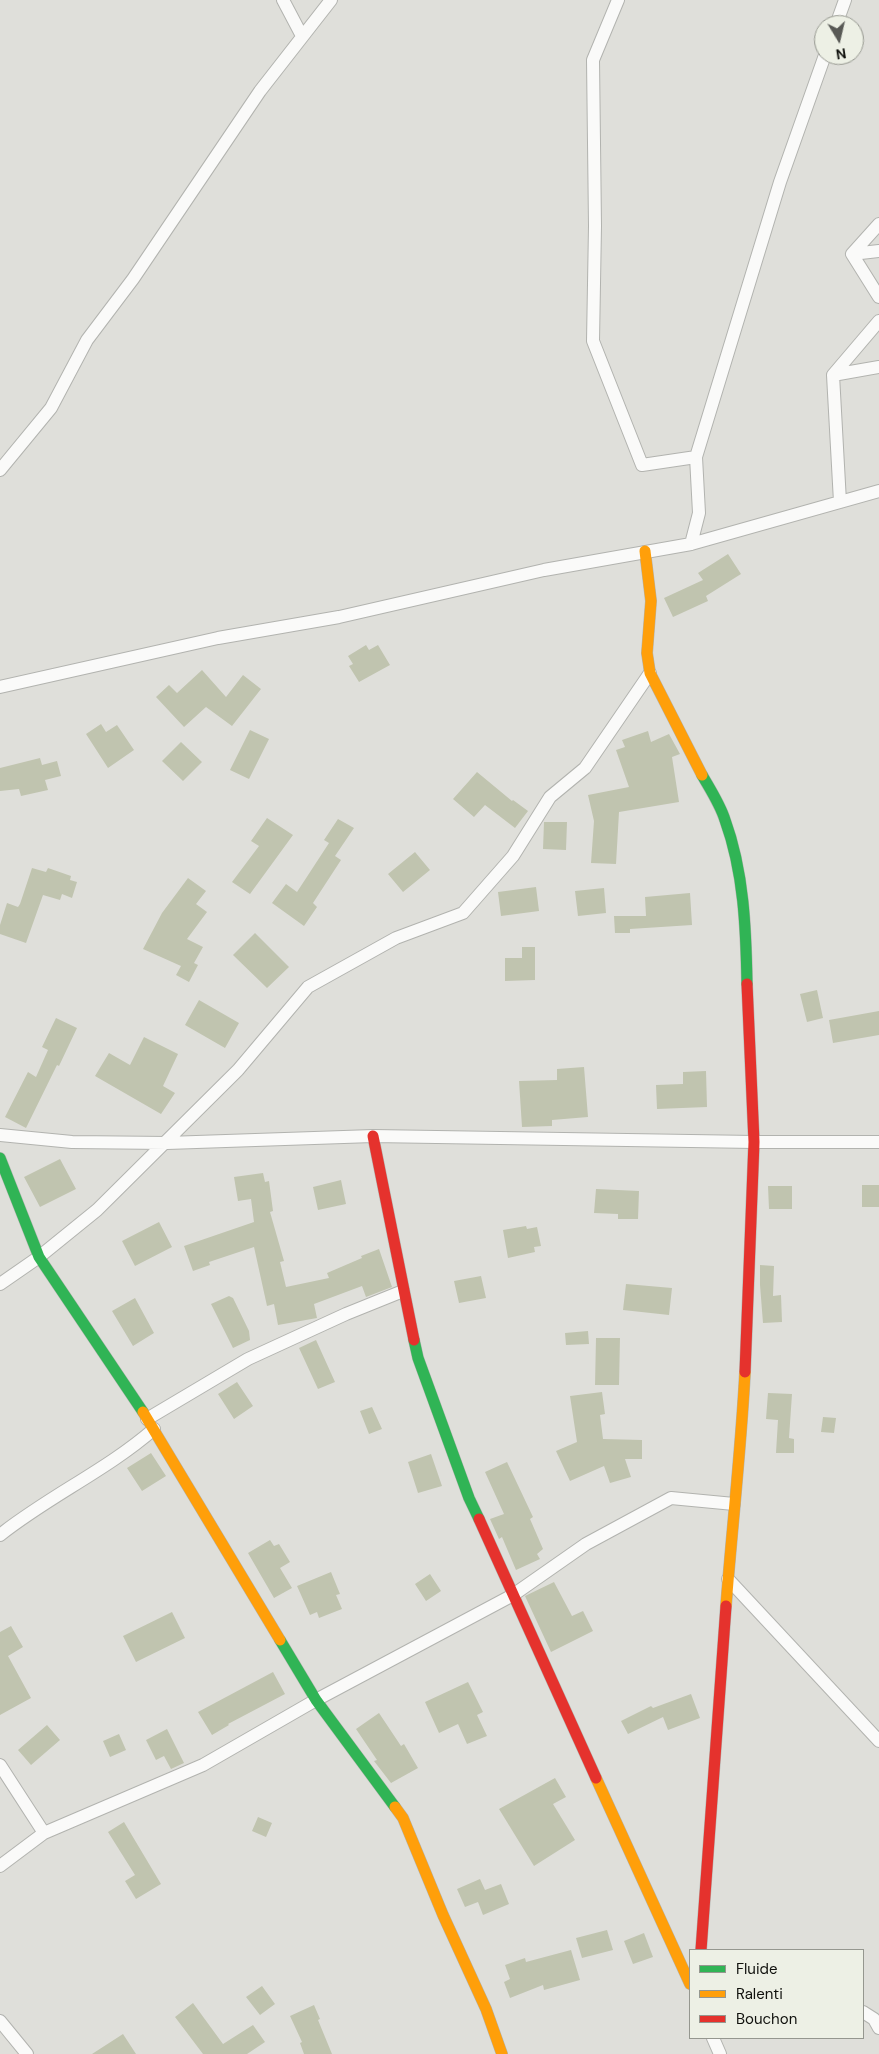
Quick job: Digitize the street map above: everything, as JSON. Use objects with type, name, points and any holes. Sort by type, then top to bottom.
[{"type":"street","points":[[283,0],[302,36]]},
{"type":"street","points":[[0,470],[51,408],[87,340],[133,279],[260,91],[331,0]]},
{"type":"street","points":[[618,0],[593,60],[595,226],[593,342],[642,466],[696,457]]},
{"type":"street","points":[[840,15],[845,0]]},
{"type":"street","points":[[691,544],[698,513],[696,457],[780,182],[821,65]]},
{"type":"street","points":[[852,254],[879,224]]},
{"type":"street","points":[[852,254],[879,251]]},
{"type":"street","points":[[852,254],[879,297]]},
{"type":"street","points":[[840,502],[832,375],[879,321]]},
{"type":"street","points":[[832,375],[879,367]]},
{"type":"street","points":[[0,687],[218,638],[339,617],[544,570],[691,544],[879,491]]},
{"type":"street","points":[[645,551],[651,601],[647,653],[650,673],[725,819],[739,870],[746,936],[748,1034],[754,1142],[748,1330],[742,1434],[728,1579],[701,1949]]},
{"type":"street","points":[[0,1284],[39,1257],[97,1210],[238,1070],[308,987],[396,938],[462,913],[513,856],[550,797],[585,768],[650,673]]},
{"type":"street","points":[[0,1135],[72,1142],[167,1142],[374,1136],[879,1142]]},
{"type":"street","points":[[374,1136],[403,1291],[421,1367],[469,1498],[689,1982]]},
{"type":"street","points":[[0,1158],[39,1257],[151,1424],[316,1700],[402,1818],[443,1915],[486,2009],[502,2054]]},
{"type":"street","points":[[0,1535],[58,1494],[137,1444],[151,1424],[248,1359],[346,1314],[403,1291]]},
{"type":"street","points":[[0,1866],[44,1833],[203,1765],[316,1700],[513,1595],[586,1544],[671,1498],[734,1504]]},
{"type":"street","points":[[728,1579],[879,1741]]},
{"type":"street","points":[[0,1766],[44,1833]]},
{"type":"street","points":[[864,2013],[874,2019],[879,2028]]},
{"type":"street","points":[[0,2021],[27,2054]]},
{"type":"street","points":[[713,2039],[720,2054]]},
{"type":"building","points":[[728,554],[741,574],[706,596],[708,601],[673,617],[664,598],[703,580],[698,573]]},
{"type":"building","points":[[366,645],[369,650],[378,645],[390,665],[359,682],[349,666],[353,664],[348,656]]},
{"type":"building","points":[[202,670],[226,697],[243,675],[261,689],[232,726],[206,707],[184,727],[156,697],[169,685],[177,693]]},
{"type":"building","points":[[101,724],[106,732],[117,725],[134,750],[108,768],[86,734]]},
{"type":"building","points":[[250,730],[269,739],[249,779],[230,770]]},
{"type":"building","points":[[648,731],[651,742],[669,734],[680,754],[672,757],[679,802],[619,812],[616,864],[591,863],[594,821],[588,795],[629,787],[616,750],[625,747],[622,740]]},
{"type":"building","points":[[181,742],[202,762],[183,781],[162,761]]},
{"type":"building","points":[[40,758],[42,765],[57,761],[61,776],[45,780],[48,790],[21,796],[19,789],[0,791],[0,768]]},
{"type":"building","points":[[477,772],[512,801],[528,811],[515,828],[485,805],[474,817],[453,799]]},
{"type":"building","points":[[267,818],[293,835],[250,894],[232,882],[259,846],[251,841]]},
{"type":"building","points":[[338,819],[354,828],[335,856],[341,860],[313,903],[317,907],[304,926],[272,903],[286,884],[297,892],[329,843],[324,840]]},
{"type":"building","points":[[544,822],[567,822],[566,850],[543,849]]},
{"type":"building","points":[[415,852],[430,870],[403,892],[388,874]]},
{"type":"building","points":[[32,868],[46,872],[48,868],[71,876],[70,880],[77,882],[72,898],[62,894],[60,900],[43,895],[26,943],[0,934],[0,925],[7,903],[18,907],[20,904]]},
{"type":"building","points":[[188,878],[206,891],[196,904],[207,912],[187,939],[203,947],[194,963],[198,965],[189,982],[176,975],[181,966],[143,949],[162,913]]},
{"type":"building","points":[[536,887],[539,911],[501,916],[498,892]]},
{"type":"building","points":[[604,888],[606,913],[578,916],[575,891]]},
{"type":"building","points":[[690,893],[692,925],[630,929],[630,933],[615,933],[614,916],[646,916],[645,897]]},
{"type":"building","points":[[255,933],[289,967],[267,988],[233,955]]},
{"type":"building","points":[[522,947],[535,947],[535,980],[505,981],[505,958],[522,958]]},
{"type":"building","points":[[817,990],[823,1018],[807,1022],[800,994]]},
{"type":"building","points":[[199,1000],[239,1023],[225,1048],[185,1025]]},
{"type":"building","points":[[879,1011],[879,1035],[833,1043],[829,1020]]},
{"type":"building","points":[[56,1018],[77,1028],[26,1128],[5,1117],[28,1072],[36,1077],[48,1050],[42,1047]]},
{"type":"building","points":[[144,1037],[178,1054],[163,1086],[175,1093],[161,1114],[95,1076],[109,1053],[130,1065]]},
{"type":"building","points":[[584,1067],[588,1117],[552,1120],[552,1126],[522,1127],[519,1081],[557,1080],[557,1069]]},
{"type":"building","points":[[706,1071],[707,1107],[657,1109],[656,1085],[683,1084],[683,1072]]},
{"type":"building","points":[[60,1159],[76,1189],[40,1207],[24,1177]]},
{"type":"building","points":[[263,1173],[265,1182],[269,1181],[273,1211],[270,1212],[284,1261],[280,1262],[286,1287],[329,1278],[327,1273],[379,1249],[392,1287],[366,1297],[362,1286],[314,1304],[317,1318],[278,1325],[274,1304],[267,1306],[254,1247],[209,1262],[210,1265],[193,1271],[184,1246],[254,1222],[251,1199],[238,1201],[234,1177]]},
{"type":"building","points":[[341,1180],[346,1204],[318,1210],[313,1187]]},
{"type":"building","points":[[862,1185],[879,1185],[879,1207],[862,1207]]},
{"type":"building","points":[[768,1186],[792,1186],[792,1209],[769,1209]]},
{"type":"building","points":[[596,1189],[639,1191],[638,1219],[618,1219],[618,1214],[594,1213]]},
{"type":"building","points":[[159,1222],[172,1247],[135,1266],[122,1241]]},
{"type":"building","points":[[526,1226],[527,1229],[537,1227],[541,1246],[534,1247],[535,1252],[508,1258],[503,1230]]},
{"type":"building","points":[[760,1265],[774,1266],[773,1296],[781,1295],[782,1322],[763,1323]]},
{"type":"building","points":[[481,1276],[486,1298],[459,1303],[454,1281]]},
{"type":"building","points":[[626,1284],[672,1288],[669,1315],[623,1310]]},
{"type":"building","points":[[229,1296],[233,1298],[249,1331],[250,1340],[233,1348],[211,1304]]},
{"type":"building","points":[[135,1298],[154,1333],[133,1346],[112,1311]]},
{"type":"building","points":[[588,1331],[589,1344],[566,1345],[565,1333]]},
{"type":"building","points":[[596,1338],[620,1338],[619,1385],[595,1385]]},
{"type":"building","points":[[316,1340],[335,1382],[318,1389],[299,1348]]},
{"type":"building","points":[[237,1382],[253,1406],[234,1419],[218,1394]]},
{"type":"building","points":[[602,1392],[605,1414],[600,1415],[603,1439],[642,1440],[642,1459],[625,1459],[631,1477],[610,1483],[604,1466],[570,1481],[556,1451],[577,1442],[570,1396]]},
{"type":"building","points":[[768,1393],[792,1394],[789,1438],[794,1439],[794,1453],[776,1453],[778,1420],[766,1419]]},
{"type":"building","points":[[372,1407],[382,1429],[369,1434],[360,1411]]},
{"type":"building","points":[[823,1417],[836,1418],[834,1433],[821,1432]]},
{"type":"building","points":[[151,1453],[166,1476],[142,1491],[127,1468]]},
{"type":"building","points":[[431,1454],[442,1486],[418,1493],[408,1462]]},
{"type":"building","points":[[507,1462],[533,1517],[530,1519],[543,1549],[537,1554],[540,1559],[516,1570],[502,1537],[499,1539],[490,1519],[504,1514],[485,1472]]},
{"type":"building","points":[[270,1540],[274,1546],[279,1544],[290,1562],[280,1568],[292,1588],[274,1598],[248,1553]]},
{"type":"building","points":[[331,1572],[340,1594],[336,1595],[342,1609],[319,1618],[317,1612],[310,1615],[297,1586]]},
{"type":"building","points":[[430,1574],[441,1591],[426,1601],[415,1584]]},
{"type":"building","points":[[554,1582],[572,1616],[583,1611],[593,1631],[551,1652],[525,1596]]},
{"type":"building","points":[[172,1612],[185,1638],[136,1662],[123,1636]]},
{"type":"building","points":[[11,1626],[23,1647],[8,1656],[31,1698],[0,1715],[0,1632]]},
{"type":"building","points":[[273,1672],[285,1694],[228,1724],[212,1735],[198,1712]]},
{"type":"building","points":[[468,1682],[483,1712],[477,1715],[487,1736],[467,1744],[458,1724],[439,1733],[425,1702]]},
{"type":"building","points":[[691,1694],[700,1718],[668,1730],[663,1717],[628,1734],[621,1721],[651,1706],[653,1708]]},
{"type":"building","points":[[379,1713],[401,1746],[404,1744],[418,1768],[391,1783],[374,1761],[377,1760],[356,1729]]},
{"type":"building","points":[[47,1725],[60,1740],[31,1765],[18,1750]]},
{"type":"building","points":[[167,1729],[184,1763],[171,1769],[164,1756],[156,1760],[146,1740]]},
{"type":"building","points":[[119,1734],[126,1750],[110,1757],[103,1741]]},
{"type":"building","points":[[555,1778],[566,1797],[553,1804],[575,1840],[534,1866],[499,1809]]},
{"type":"building","points":[[258,1817],[272,1823],[266,1837],[252,1831]]},
{"type":"building","points":[[124,1822],[161,1884],[136,1899],[125,1881],[135,1875],[108,1832]]},
{"type":"building","points":[[480,1879],[485,1890],[501,1884],[509,1904],[483,1915],[478,1902],[465,1907],[457,1889]]},
{"type":"building","points":[[607,1930],[613,1950],[582,1958],[576,1938]]},
{"type":"building","points":[[644,1933],[653,1957],[633,1964],[624,1941]]},
{"type":"building","points":[[571,1950],[580,1980],[544,1990],[543,1985],[510,1998],[504,1982],[510,1979],[505,1965],[525,1958],[526,1962]]},
{"type":"building","points":[[262,1986],[275,2004],[260,2015],[246,1997]]},
{"type":"building","points":[[193,2003],[223,2044],[253,2025],[265,2042],[247,2054],[203,2054],[175,2017]]},
{"type":"building","points":[[314,2005],[332,2054],[304,2054],[300,2043],[302,2042],[290,2016]]},
{"type":"building","points":[[123,2034],[136,2054],[92,2054]]},
{"type":"traffic: fast","points":[[702,775],[723,814],[736,860],[745,922],[747,984]]},
{"type":"traffic: fast","points":[[0,1158],[39,1257],[143,1412]]},
{"type":"traffic: fast","points":[[414,1340],[418,1358],[469,1498],[479,1519]]},
{"type":"traffic: fast","points":[[280,1640],[316,1700],[395,1807]]},
{"type":"traffic: slow","points":[[645,551],[651,601],[647,653],[650,673],[702,775]]},
{"type":"traffic: slow","points":[[726,1606],[745,1372]]},
{"type":"traffic: slow","points":[[143,1412],[280,1640]]},
{"type":"traffic: slow","points":[[596,1778],[689,1982]]},
{"type":"traffic: slow","points":[[395,1807],[403,1818],[443,1915],[486,2009],[502,2054]]},
{"type":"traffic: jam","points":[[745,1372],[754,1142],[747,984]]},
{"type":"traffic: jam","points":[[373,1136],[414,1340]]},
{"type":"traffic: jam","points":[[479,1519],[596,1778]]},
{"type":"traffic: jam","points":[[701,1949],[726,1606]]}]
